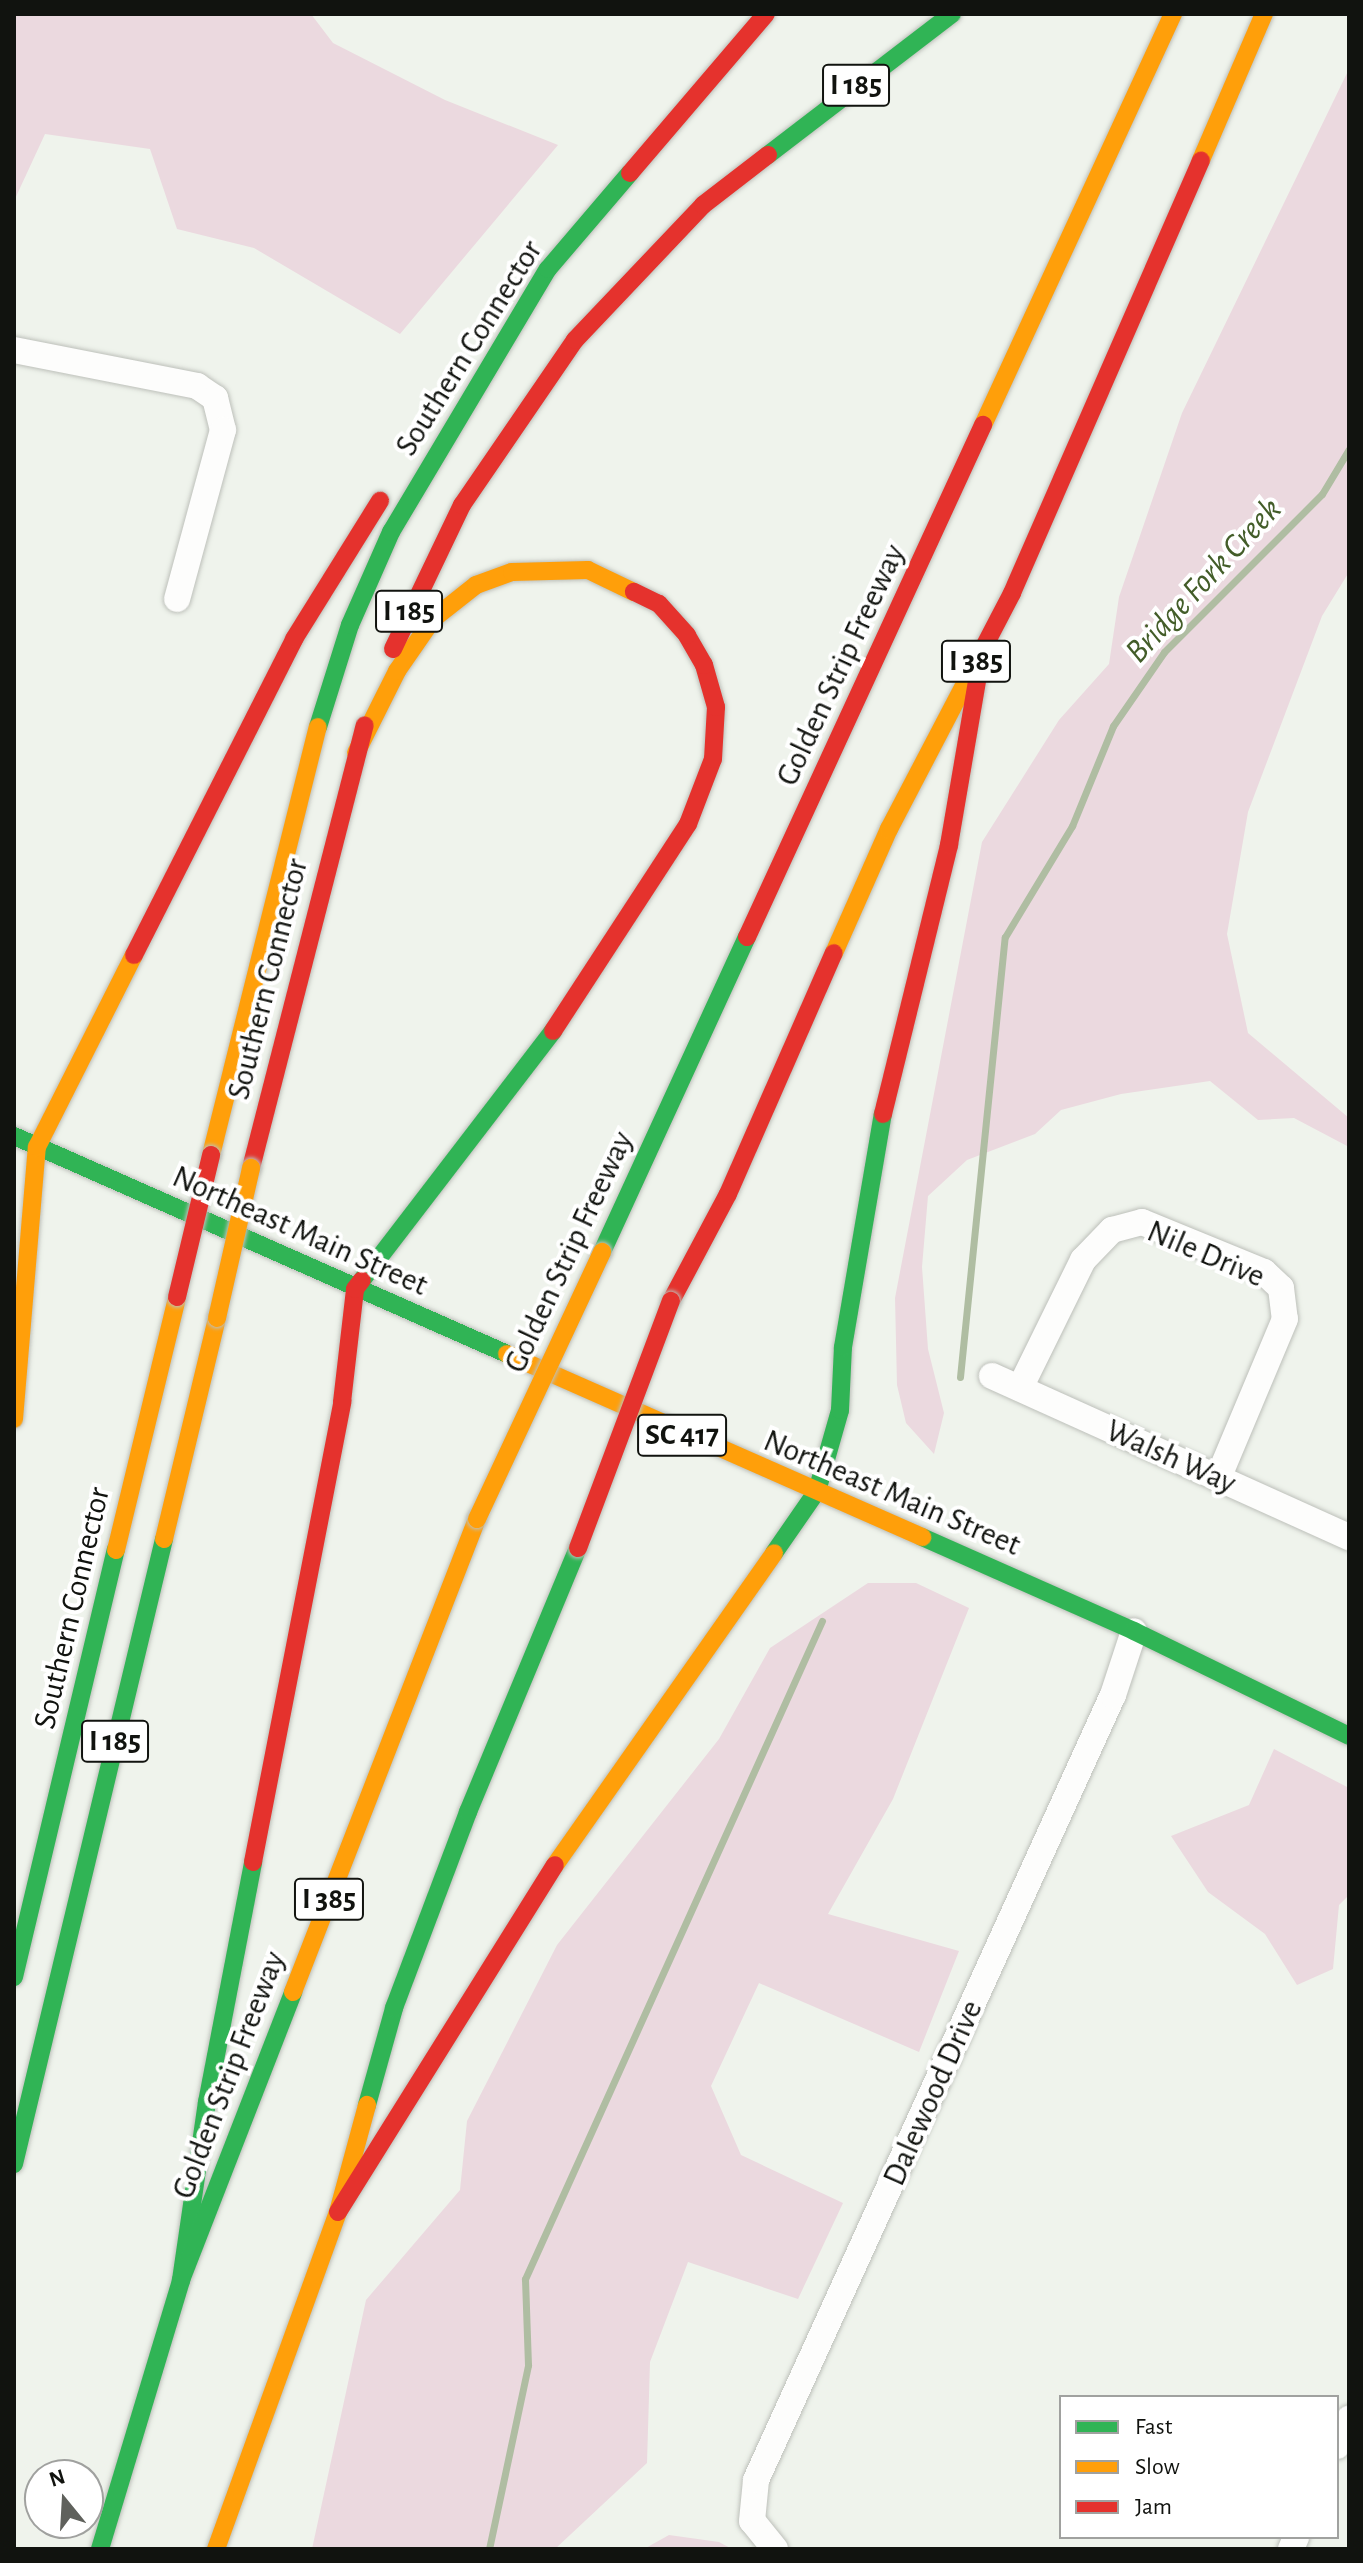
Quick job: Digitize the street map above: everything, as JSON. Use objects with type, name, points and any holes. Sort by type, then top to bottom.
[{"type":"main road","name":"Southern Connector","points":[[14,1977],[305,766],[350,625],[391,532],[548,269],[766,14]]},
{"type":"main road","name":"Southern Connector","points":[[14,2164],[251,1168],[356,753],[414,597],[462,505],[575,340],[703,205],[952,14]]},
{"type":"main road","name":"Golden Strip Freeway","points":[[100,2549],[181,2280],[477,1519],[1173,14]]},
{"type":"main road","name":"I 385","points":[[216,2549],[268,2394],[338,2212],[394,2008],[473,1798],[578,1548],[671,1301],[728,1194],[889,829],[1019,579],[1264,14]]},
{"type":"main road","points":[[426,435],[548,269]]},
{"type":"main road","points":[[14,1419],[37,1147],[294,639],[393,482]]},
{"type":"main road","points":[[181,2280],[207,2102],[342,1402],[355,1289],[555,1028],[641,902],[688,824],[713,759],[716,707],[704,665],[687,635],[659,604],[625,584],[588,570],[524,571],[476,585],[433,619],[397,671],[356,753]]},
{"type":"main road","points":[[338,2212],[541,1886],[817,1491],[840,1410],[843,1347],[889,1082],[949,845],[982,651]]},
{"type":"main road","name":"Northeast Main Street","points":[[14,1136],[1134,1631],[1349,1736]]},
{"type":"street","points":[[14,350],[197,386],[215,398],[223,430],[177,599]]},
{"type":"street","name":"Nile Drive","points":[[1020,1388],[1083,1260],[1112,1230],[1142,1222],[1264,1272],[1281,1288],[1285,1319],[1218,1478]]},
{"type":"street","name":"Walsh Way","points":[[992,1376],[1349,1537]]},
{"type":"street","name":"Dalewood Drive","points":[[775,2549],[752,2521],[750,2499],[756,2480],[1113,1695],[1134,1631]]},
{"type":"street","points":[[1339,2442],[1349,2419]]},
{"type":"shaded area","points":[[14,14],[311,14],[333,43],[445,100],[558,145],[400,334],[254,248],[177,229],[150,149],[45,134],[14,201]]},
{"type":"shaded area","points":[[1349,69],[1349,572],[1322,616],[1248,812],[1227,934],[1248,1033],[1349,1118],[1349,1147],[1294,1118],[1258,1120],[1210,1081],[1121,1094],[1061,1110],[1035,1134],[967,1160],[928,1196],[922,1267],[928,1349],[944,1413],[934,1454],[906,1423],[897,1385],[895,1298],[982,842],[1059,720],[1109,664],[1119,597],[1182,413]]},
{"type":"shaded area","points":[[868,1583],[916,1583],[969,1608],[893,1799],[828,1914],[959,1951],[919,2052],[759,1983],[711,2086],[741,2155],[843,2203],[798,2299],[688,2262],[650,2362],[647,2463],[555,2549],[312,2549],[366,2300],[460,2190],[467,2121],[557,1945],[719,1739],[770,1648]]},
{"type":"shaded area","points":[[1274,1749],[1349,1788],[1349,1895],[1339,1905],[1333,1969],[1297,1985],[1265,1934],[1208,1892],[1171,1836],[1249,1805]]},
{"type":"shaded area","points":[[669,2535],[719,2542],[732,2549],[644,2549]]},
{"type":"waterway","name":"Bridge Fork Creek","points":[[960,1377],[1005,937],[1072,826],[1113,726],[1164,652],[1322,494],[1349,449]]},
{"type":"waterway","points":[[489,2549],[528,2365],[525,2279],[822,1621]]},
{"type":"traffic: fast","points":[[768,155],[952,14]]},
{"type":"traffic: fast","points":[[318,727],[350,625],[391,532],[548,269],[630,173]]},
{"type":"traffic: fast","points":[[602,1252],[747,937]]},
{"type":"traffic: fast","points":[[362,1280],[553,1031]]},
{"type":"traffic: fast","points":[[774,1553],[817,1491],[840,1410],[843,1347],[883,1114]]},
{"type":"traffic: fast","points":[[14,1136],[507,1354]]},
{"type":"traffic: fast","points":[[922,1537],[1134,1631],[1349,1736]]},
{"type":"traffic: fast","points":[[14,2164],[164,1539]]},
{"type":"traffic: fast","points":[[367,2105],[394,2008],[468,1812],[578,1548]]},
{"type":"traffic: fast","points":[[14,1977],[116,1550]]},
{"type":"traffic: fast","points":[[181,2280],[207,2102],[253,1862]]},
{"type":"traffic: fast","points":[[100,2549],[181,2280],[293,1992]]},
{"type":"traffic: slow","points":[[983,425],[1173,14]]},
{"type":"traffic: slow","points":[[1201,160],[1264,14]]},
{"type":"traffic: slow","points":[[356,753],[397,671],[433,619],[476,585],[512,572],[588,570],[634,592]]},
{"type":"traffic: slow","points":[[834,953],[889,829],[972,670]]},
{"type":"traffic: slow","points":[[211,1155],[318,727]]},
{"type":"traffic: slow","points":[[14,1419],[37,1147],[134,955]]},
{"type":"traffic: slow","points":[[217,1318],[251,1168]]},
{"type":"traffic: slow","points":[[477,1519],[602,1252]]},
{"type":"traffic: slow","points":[[116,1550],[177,1297]]},
{"type":"traffic: slow","points":[[164,1539],[217,1318]]},
{"type":"traffic: slow","points":[[507,1354],[922,1537]]},
{"type":"traffic: slow","points":[[293,1992],[477,1519]]},
{"type":"traffic: slow","points":[[555,1865],[774,1553]]},
{"type":"traffic: slow","points":[[216,2549],[338,2212],[367,2105]]},
{"type":"traffic: jam","points":[[630,173],[766,14]]},
{"type":"traffic: jam","points":[[393,649],[462,505],[575,340],[703,205],[768,155]]},
{"type":"traffic: jam","points":[[972,670],[1012,593],[1201,160]]},
{"type":"traffic: jam","points":[[747,937],[983,425]]},
{"type":"traffic: jam","points":[[134,955],[294,639],[380,501]]},
{"type":"traffic: jam","points":[[553,1031],[688,824],[713,759],[716,707],[704,665],[687,635],[659,604],[634,592]]},
{"type":"traffic: jam","points":[[883,1114],[949,845],[982,651]]},
{"type":"traffic: jam","points":[[251,1168],[365,725]]},
{"type":"traffic: jam","points":[[671,1301],[728,1194],[834,953]]},
{"type":"traffic: jam","points":[[177,1297],[211,1155]]},
{"type":"traffic: jam","points":[[253,1862],[342,1402],[355,1289],[362,1280]]},
{"type":"traffic: jam","points":[[578,1548],[671,1301]]},
{"type":"traffic: jam","points":[[338,2212],[555,1865]]}]
